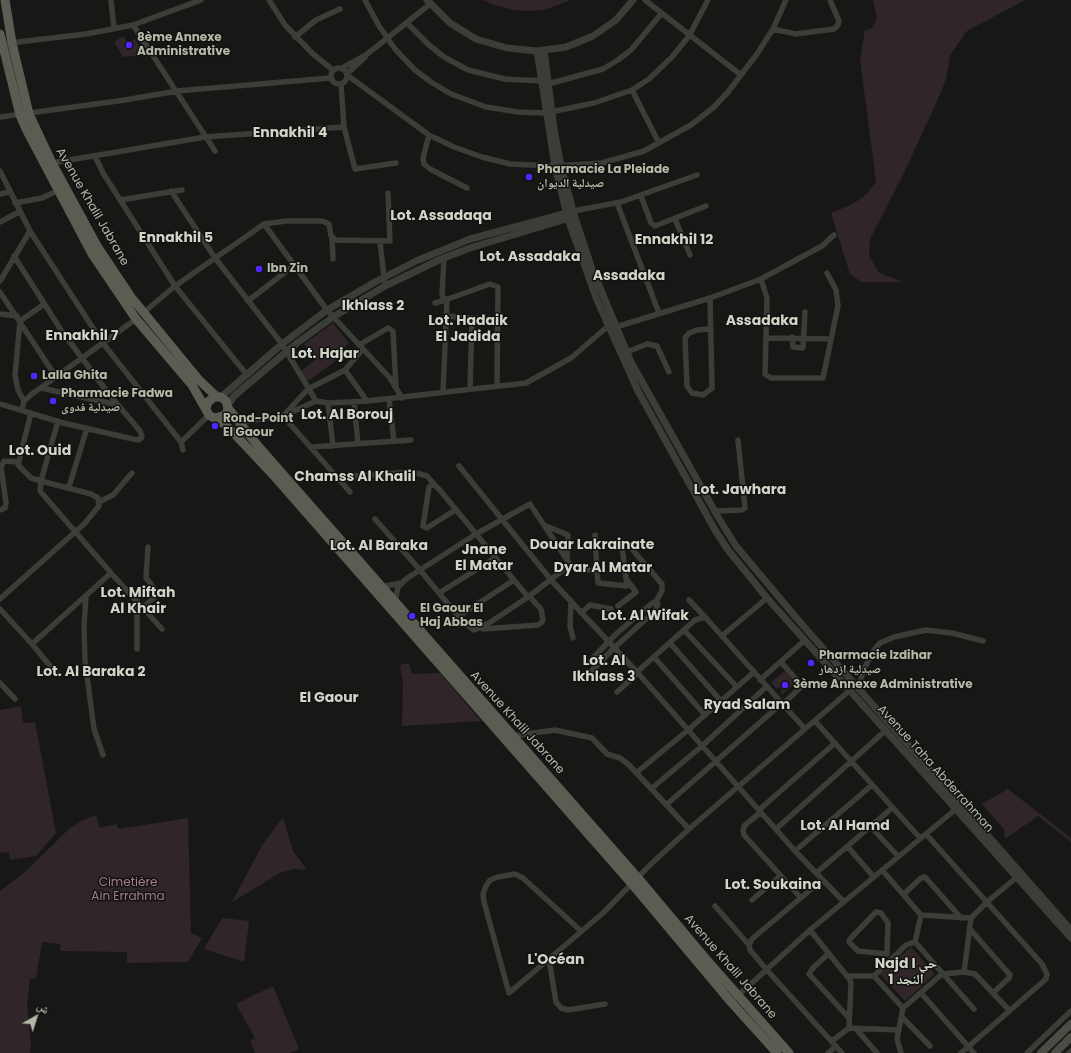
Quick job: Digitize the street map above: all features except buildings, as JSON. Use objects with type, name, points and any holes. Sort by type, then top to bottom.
[{"type":"main road","name":"Avenue Khalil Jabrane","points":[[5,0],[25,115],[139,316],[199,380],[219,397]]},
{"type":"main road","name":"Avenue Khalil Jabrane","points":[[1,40],[25,115],[57,191],[101,269],[192,385],[210,414],[227,426],[252,452],[507,733]]},
{"type":"main road","points":[[219,397],[226,401],[228,407],[223,417],[210,414],[208,402],[219,397]]},
{"type":"main road","name":"Avenue Khalil Jabrane","points":[[228,407],[238,422],[635,881],[735,999],[777,1053]]},
{"type":"main road","name":"Avenue Khalil Jabrane","points":[[735,999],[789,1053]]},
{"type":"main road","points":[[1041,1053],[1071,1024]]},
{"type":"main road","points":[[1055,1053],[1071,1037]]},
{"type":"street","points":[[111,0],[114,29]]},
{"type":"street","points":[[1,40],[12,43],[114,29],[133,25],[194,1],[201,0]]},
{"type":"street","points":[[270,0],[284,25],[295,37],[333,70]]},
{"type":"street","points":[[365,0],[388,39],[402,57],[415,70],[450,94],[486,106],[518,112],[549,113],[594,103],[632,90],[649,79],[690,36],[708,0]]},
{"type":"street","points":[[333,70],[342,68],[366,55],[407,23],[428,2],[450,23],[476,38],[507,48],[541,50],[575,44],[593,36],[616,20],[633,0]]},
{"type":"street","points":[[644,0],[741,75]]},
{"type":"street","points":[[342,68],[347,75],[429,135],[454,147],[510,164],[558,166],[602,163],[628,156],[659,143],[702,116],[728,92],[741,75],[773,29],[786,0]]},
{"type":"street","points":[[773,29],[796,34],[834,29],[838,26],[839,21],[830,0]]},
{"type":"street","points":[[295,37],[316,20],[340,9]]},
{"type":"street","points":[[407,23],[429,45],[444,57],[468,70],[505,79],[545,82],[603,68],[618,60],[631,50],[661,14]]},
{"type":"street","points":[[133,25],[215,152]]},
{"type":"street","name":"Avenue Taha Abderrahman","points":[[541,50],[549,113],[558,166],[570,215],[602,314],[652,419],[715,530],[728,550],[767,598],[805,640],[855,688],[886,730],[1071,938]]},
{"type":"street","points":[[0,117],[25,115],[177,91],[330,78],[336,84],[341,84],[346,80],[347,75],[366,55]]},
{"type":"street","points":[[330,78],[333,70]]},
{"type":"street","points":[[341,84],[344,127],[355,170],[396,163]]},
{"type":"street","points":[[632,90],[659,143]]},
{"type":"street","points":[[52,163],[204,137],[344,127]]},
{"type":"street","points":[[429,135],[423,158],[424,164],[430,169],[467,188]]},
{"type":"street","points":[[95,156],[103,173],[175,286],[247,375]]},
{"type":"street","points":[[0,171],[19,212],[30,231],[102,342],[181,442],[183,450]]},
{"type":"street","points":[[219,397],[282,344],[327,310],[416,261],[470,239],[617,203],[641,196],[697,175]]},
{"type":"street","points":[[120,200],[182,190]]},
{"type":"street","points":[[15,203],[42,198],[57,191]]},
{"type":"street","points":[[171,191],[215,258],[282,344],[316,401]]},
{"type":"street","points":[[0,194],[10,192]]},
{"type":"street","points":[[332,238],[343,241],[390,241],[388,193]]},
{"type":"street","points":[[641,196],[653,225],[658,226],[706,206]]},
{"type":"street","points":[[617,203],[659,313]]},
{"type":"street","points":[[0,222],[19,212]]},
{"type":"street","points":[[228,407],[234,396],[286,352],[333,317],[385,286],[444,258],[570,215]]},
{"type":"street","name":"Avenue Taha Abderrahman","points":[[570,215],[627,352],[666,426],[736,546],[855,688],[1071,930]]},
{"type":"street","points":[[675,218],[690,255]]},
{"type":"street","points":[[22,409],[24,401],[41,388],[139,316],[175,286],[264,224],[286,221],[326,222],[329,224],[332,238],[333,259]]},
{"type":"street","points":[[264,224],[293,266],[327,310],[396,387],[402,398]]},
{"type":"street","points":[[0,281],[30,231]]},
{"type":"street","points":[[616,327],[710,298],[761,279],[822,246],[834,235]]},
{"type":"street","points":[[380,242],[385,286]]},
{"type":"street","points":[[0,404],[22,409],[58,421],[133,439],[141,439],[143,435],[82,359],[44,305],[14,256]]},
{"type":"street","points":[[442,392],[446,316],[446,300],[442,295],[444,258]]},
{"type":"street","points":[[248,301],[293,266]]},
{"type":"street","points":[[761,279],[767,298],[765,374],[771,378],[823,378],[838,306],[836,290],[827,273]]},
{"type":"street","points":[[435,303],[492,284],[498,290],[497,386]]},
{"type":"street","points":[[0,292],[56,377]]},
{"type":"street","points":[[710,298],[712,388],[703,395],[692,393],[687,386],[685,338],[689,333],[696,330],[710,329]]},
{"type":"street","points":[[0,314],[18,319],[44,305]]},
{"type":"street","points":[[602,314],[610,311]]},
{"type":"street","points":[[792,337],[793,347],[803,348],[805,312]]},
{"type":"street","points":[[446,316],[498,320]]},
{"type":"street","points":[[470,389],[472,318]]},
{"type":"street","points":[[18,319],[15,375],[18,390],[24,401]]},
{"type":"street","points":[[238,422],[283,416],[316,401],[328,403],[402,398],[442,392],[520,384],[532,381],[571,358],[607,327]]},
{"type":"street","points":[[283,416],[308,389],[345,370],[361,347],[388,328],[393,331],[396,387]]},
{"type":"street","points":[[766,338],[792,337],[831,339]]},
{"type":"street","points":[[627,352],[647,344],[657,346],[669,372]]},
{"type":"street","points":[[345,370],[367,401]]},
{"type":"street","points":[[41,388],[118,405]]},
{"type":"street","points":[[389,399],[394,441]]},
{"type":"street","points":[[354,402],[358,444]]},
{"type":"street","points":[[328,403],[333,446]]},
{"type":"street","points":[[1,595],[75,532],[94,514],[99,506],[99,502],[95,495],[31,478],[19,467],[18,462],[31,413]]},
{"type":"street","points":[[181,442],[210,414]]},
{"type":"street","points":[[283,416],[350,492]]},
{"type":"street","points":[[58,421],[41,481],[40,491],[162,629]]},
{"type":"street","points":[[69,487],[88,428]]},
{"type":"street","points":[[311,447],[411,440]]},
{"type":"street","points":[[715,511],[742,510],[745,508],[738,440]]},
{"type":"street","points":[[0,510],[5,508],[6,503],[1,467],[4,461],[18,462]]},
{"type":"street","points":[[460,466],[551,580],[637,673],[795,851],[844,902]]},
{"type":"street","points":[[337,477],[413,472],[426,476],[514,580],[541,609],[543,620],[538,625],[479,629],[470,628],[376,519]]},
{"type":"street","points":[[99,502],[113,495],[132,473]]},
{"type":"street","points":[[436,486],[431,484],[429,487],[424,527],[427,528],[455,510]]},
{"type":"street","points":[[395,602],[396,592],[402,583],[476,534],[530,504],[567,558]]},
{"type":"street","points":[[545,526],[568,535],[567,558],[569,565]]},
{"type":"street","points":[[587,676],[614,648],[655,611],[658,606],[656,602],[662,590],[662,584],[631,548],[624,545],[622,549],[627,586],[598,583],[595,535]]},
{"type":"street","points":[[142,608],[160,592],[146,578],[148,547]]},
{"type":"street","points":[[439,593],[495,558]]},
{"type":"street","points":[[479,629],[529,596],[569,565]]},
{"type":"street","points":[[569,565],[597,572]]},
{"type":"street","points":[[32,644],[111,573]]},
{"type":"street","points":[[618,606],[636,592],[626,579]]},
{"type":"street","points":[[459,616],[514,580]]},
{"type":"street","points":[[381,587],[402,583]]},
{"type":"street","points":[[86,596],[85,661],[94,729],[103,754]]},
{"type":"street","points":[[723,636],[767,598]]},
{"type":"street","points":[[689,600],[723,636],[766,687],[805,729]]},
{"type":"street","points":[[137,601],[137,649]]},
{"type":"street","points":[[571,602],[570,621],[573,638]]},
{"type":"street","points":[[588,663],[608,642],[651,604],[656,602]]},
{"type":"street","points":[[581,613],[590,605],[611,609]]},
{"type":"street","points":[[0,609],[56,673]]},
{"type":"street","points":[[617,692],[695,620],[705,617]]},
{"type":"street","points":[[684,630],[737,687]]},
{"type":"street","points":[[581,932],[523,878],[515,874],[506,874],[490,880],[483,894],[509,993],[581,932],[603,913],[689,829],[855,688],[874,650],[880,643],[894,637],[926,630],[952,633],[983,641]]},
{"type":"street","points":[[760,680],[805,640]]},
{"type":"street","points":[[670,643],[722,701]]},
{"type":"street","points":[[654,657],[706,715]]},
{"type":"street","points":[[666,805],[802,686],[781,662]]},
{"type":"street","points":[[636,773],[706,715],[754,672]]},
{"type":"street","points":[[0,683],[15,699]]},
{"type":"street","points":[[651,789],[702,746],[766,687]]},
{"type":"street","points":[[815,721],[920,838]]},
{"type":"street","points":[[507,733],[547,730],[586,735],[595,739],[607,754],[624,761],[689,829]]},
{"type":"street","points":[[776,829],[886,730]]},
{"type":"street","points":[[801,898],[744,835],[743,830],[745,825],[835,744]]},
{"type":"street","points":[[795,851],[872,785]]},
{"type":"street","points":[[816,873],[892,808]]},
{"type":"street","points":[[735,999],[810,930],[873,876],[956,809]]},
{"type":"street","points":[[871,827],[898,856]]},
{"type":"street","points":[[926,834],[1042,964],[1047,974],[1046,979],[961,1053]]},
{"type":"street","points":[[848,847],[873,876]]},
{"type":"street","points":[[882,870],[904,894],[921,916],[971,918]]},
{"type":"street","points":[[752,900],[780,876]]},
{"type":"street","points":[[904,894],[921,878],[925,877],[961,918]]},
{"type":"street","points":[[964,972],[971,918],[987,902],[1017,878]]},
{"type":"street","points":[[749,945],[752,939],[822,880]]},
{"type":"street","points":[[715,906],[749,945],[750,950],[766,969],[842,1053]]},
{"type":"street","points":[[887,954],[888,923],[881,914],[876,912],[850,939],[849,942],[858,951],[887,954],[892,958]]},
{"type":"street","points":[[915,942],[921,916]]},
{"type":"street","points":[[970,929],[1010,975],[1010,978],[994,992]]},
{"type":"street","points":[[810,930],[847,976],[851,984],[849,1028]]},
{"type":"street","points":[[847,976],[874,976],[906,945],[915,942]]},
{"type":"street","points":[[915,942],[974,1009]]},
{"type":"street","points":[[828,954],[812,968],[809,974],[849,1018]]},
{"type":"street","points":[[549,959],[556,1002],[561,1008],[568,1010],[605,1004]]},
{"type":"street","points":[[901,1053],[897,1039],[903,1008],[942,974],[964,972],[975,974],[994,992],[1009,1010]]},
{"type":"street","points":[[874,976],[903,1008]]},
{"type":"street","points":[[922,993],[974,1053]]},
{"type":"street","points":[[1027,1053],[1071,1012]]},
{"type":"street","points":[[902,1017],[930,1046]]},
{"type":"street","points":[[832,1041],[849,1028]]},
{"type":"street","points":[[849,1028],[857,1030],[899,1030]]},
{"type":"street","points":[[857,1030],[877,1053]]},
{"type":"street","points":[[828,1053],[836,1046]]},
{"type":"green space","points":[[483,0],[571,0],[547,9],[531,11],[513,10],[494,5]]},
{"type":"green space","points":[[873,0],[1025,0],[967,31],[950,55],[946,80],[936,103],[904,173],[870,239],[869,255],[878,272],[902,282],[861,282],[850,274],[831,213],[851,205],[867,194],[876,182],[860,59],[865,30],[872,28],[877,18]]},
{"type":"green space","points":[[123,36],[128,43],[135,39],[145,55],[123,57],[114,42]]},
{"type":"green space","points":[[333,323],[349,343],[334,356],[337,360],[308,381],[300,372],[316,359],[304,344]]},
{"type":"green space","points":[[409,663],[412,674],[440,673],[481,721],[402,726],[403,684],[400,665]]},
{"type":"green space","points":[[785,671],[795,683],[782,695],[780,692],[782,689],[779,687],[777,689],[771,682]]},
{"type":"green space","points":[[21,706],[23,723],[35,722],[56,833],[36,856],[10,860],[9,852],[0,853],[0,710]]},
{"type":"green space","points":[[1008,789],[1071,838],[1071,842],[1038,816],[1005,839],[1004,829],[982,804]]},
{"type":"green space","name":"Cimetière Ain Errahma","points":[[96,815],[100,828],[116,824],[119,829],[188,818],[191,933],[202,938],[188,962],[127,963],[127,952],[60,951],[61,944],[42,942],[36,978],[30,979],[27,1004],[31,1043],[30,1053],[0,1053],[0,891],[24,873],[70,828],[83,820]]},
{"type":"green space","points":[[283,817],[293,851],[307,870],[293,869],[280,873],[232,902],[261,847]]},
{"type":"green space","points":[[222,918],[249,921],[244,962],[204,949]]},
{"type":"green space","points":[[911,947],[935,974],[905,1001],[880,974]]},
{"type":"green space","points":[[273,986],[299,1049],[290,1053],[255,1053],[250,1041],[255,1038],[236,1004]]},
{"type":"place","name":"8ème Annexe Administrative","points":[[129,45]]},
{"type":"place","name":"Pharmacie La Pleiade صيدلية الديوان","points":[[529,177]]},
{"type":"place","name":"Ibn Zin","points":[[259,269]]},
{"type":"place","name":"Lalla Ghita","points":[[34,376]]},
{"type":"place","name":"Pharmacie Fadwa صيدلية فدوى","points":[[53,401]]},
{"type":"place","name":"Rond-Point El Gaour","points":[[215,426]]},
{"type":"place","name":"El Gaour El Haj Abbas","points":[[412,616]]},
{"type":"place","name":"Pharmacie Izdihar صيدلية ازدهار","points":[[811,663]]},
{"type":"place","name":"3ème Annexe Administrative","points":[[785,685]]},
{"type":"district","name":"Ennakhil 4","points":[[290,133]]},
{"type":"district","name":"Lot. Assadaqa","points":[[441,216]]},
{"type":"district","name":"Ennakhil 5","points":[[176,238]]},
{"type":"district","name":"Ennakhil 12","points":[[674,240]]},
{"type":"district","name":"Lot. Assadaka","points":[[530,257]]},
{"type":"district","name":"Assadaka","points":[[629,276]]},
{"type":"district","name":"Ikhlass 2","points":[[373,306]]},
{"type":"district","name":"Assadaka","points":[[762,321]]},
{"type":"district","name":"Lot. Hadaik El Jadida","points":[[468,330]]},
{"type":"district","name":"Ennakhil 7","points":[[82,336]]},
{"type":"district","name":"Lot. Hajar","points":[[325,354]]},
{"type":"district","name":"Lot. Al Borouj","points":[[347,415]]},
{"type":"district","name":"Lot. Ouid","points":[[40,451]]},
{"type":"district","name":"Chamss Al Khalil","points":[[355,477]]},
{"type":"district","name":"Lot. Jawhara","points":[[740,490]]},
{"type":"district","name":"Douar Lakrainate","points":[[592,545]]},
{"type":"district","name":"Lot. Al Baraka","points":[[379,546]]},
{"type":"district","name":"Jnane El Matar","points":[[484,558]]},
{"type":"district","name":"Dyar Al Matar","points":[[603,568]]},
{"type":"district","name":"Lot. Miftah Al Khair","points":[[138,602]]},
{"type":"district","name":"Lot. Al Wifak","points":[[645,616]]},
{"type":"district","name":"Lot. Al Ikhlass 3","points":[[604,670]]},
{"type":"district","name":"Lot. Al Baraka 2","points":[[91,672]]},
{"type":"district","name":"El Gaour","points":[[329,698]]},
{"type":"district","name":"Ryad Salam","points":[[747,705]]},
{"type":"district","name":"Lot. Al Hamd","points":[[845,826]]},
{"type":"district","name":"Lot. Soukaina","points":[[773,885]]},
{"type":"district","name":"L'Océan","points":[[556,960]]},
{"type":"district","name":"Najd I حي النجد 1","points":[[906,972]]}]
